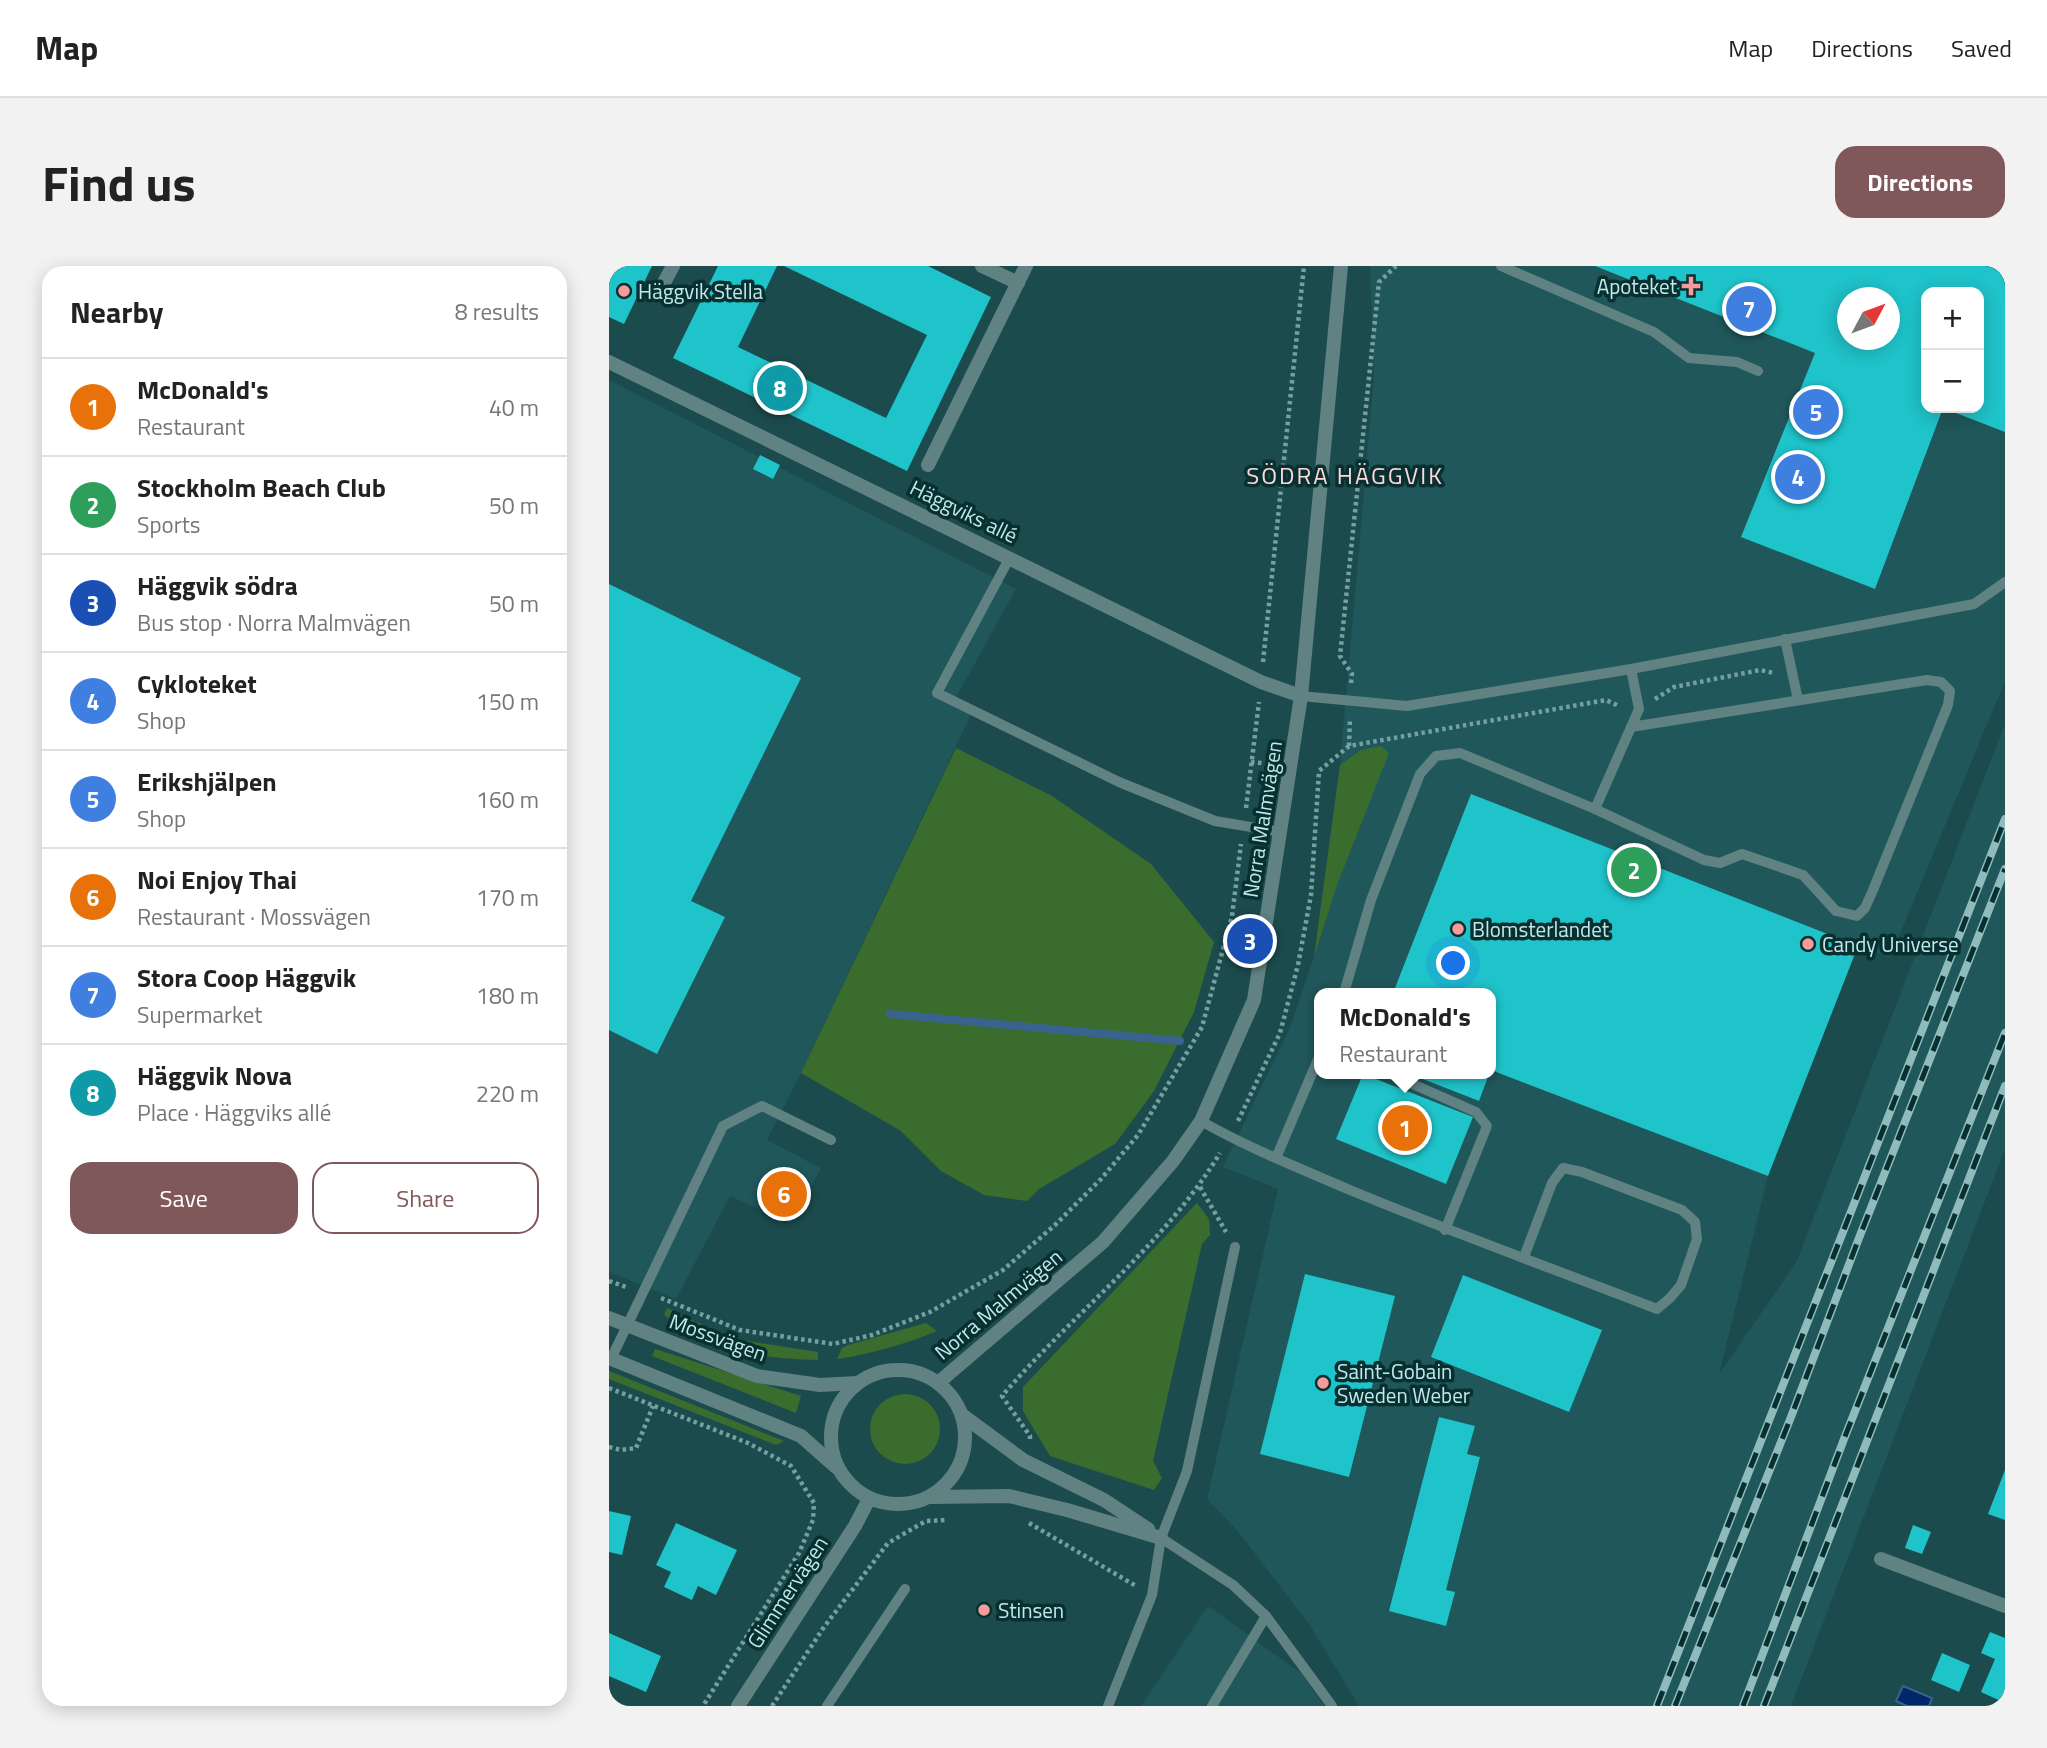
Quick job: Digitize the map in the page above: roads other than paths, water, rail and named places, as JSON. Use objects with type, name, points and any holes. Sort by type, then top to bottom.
[{"type":"street","points":[[658,294],[673,266]]},
{"type":"street","points":[[982,266],[1018,283]]},
{"type":"street","points":[[928,465],[1026,266]]},
{"type":"street","name":"Norra Malmvägen","points":[[938,1383],[1103,1242],[1173,1161],[1201,1121],[1254,1000],[1301,696],[1341,266]]},
{"type":"street","name":"Häggviks allé","points":[[609,362],[1261,682],[1301,696]]},
{"type":"street","name":"Mossvägen","points":[[609,1318],[757,1376],[820,1385],[857,1383],[879,1373],[898,1370],[923,1374],[938,1383]]},
{"type":"street","points":[[610,1359],[801,1436],[838,1469],[852,1487],[869,1499],[888,1505],[899,1505],[931,1497],[1009,1496],[1161,1538]]},
{"type":"street","points":[[838,1469],[829,1442],[832,1419],[843,1398],[857,1383]]},
{"type":"street","points":[[931,1497],[954,1476],[966,1440],[962,1415],[951,1396],[938,1383]]},
{"type":"street","points":[[962,1415],[1023,1460],[1104,1500],[1161,1538]]},
{"type":"street","name":"Glimmervägen","points":[[738,1706],[855,1526],[869,1499]]},
{"type":"street","points":[[1881,1559],[2005,1606]]},
{"type":"lane","points":[[1501,266],[1654,331],[1689,358],[1737,362],[1758,371]]},
{"type":"lane","points":[[1010,557],[937,693],[1119,782],[1215,821],[1281,832]]},
{"type":"lane","points":[[1301,696],[1407,706],[1631,669],[1974,604],[2005,582]]},
{"type":"lane","points":[[1785,639],[1798,701]]},
{"type":"lane","points":[[1595,809],[1639,709],[1631,669]]},
{"type":"lane","points":[[1345,988],[1371,900],[1420,774],[1436,755],[1460,753],[1595,809],[1704,860],[1720,863],[1742,853],[1803,875],[1836,911],[1857,916],[1873,890],[1948,705],[1949,691],[1941,682],[1927,680],[1630,727]]},
{"type":"lane","points":[[1276,1158],[1314,1069]]},
{"type":"lane","points":[[1401,1079],[1476,1112],[1487,1126],[1445,1230]]},
{"type":"lane","points":[[610,1359],[723,1126],[762,1106],[831,1140]]},
{"type":"lane","points":[[1201,1121],[1230,1138],[1445,1230],[1524,1257],[1657,1309],[1682,1284],[1697,1239],[1695,1222],[1682,1210],[1582,1172],[1563,1168],[1552,1183],[1524,1257]]},
{"type":"lane","points":[[1108,1706],[1152,1595],[1161,1538],[1187,1471],[1235,1247]]},
{"type":"lane","points":[[1161,1538],[1233,1585],[1266,1616],[1332,1706]]},
{"type":"lane","points":[[827,1706],[905,1589]]},
{"type":"lane","points":[[1212,1706],[1266,1616]]},
{"type":"water","points":[[1903,1686],[1932,1698],[1929,1706],[1907,1706],[1896,1701]]},
{"type":"waterway","points":[[890,1014],[1180,1041]]},
{"type":"railway","points":[[1657,1706],[2005,819]]},
{"type":"railway","points":[[1675,1706],[2005,869]]},
{"type":"railway","points":[[1743,1706],[1844,1439],[2005,1033]]},
{"type":"railway","points":[[1764,1706],[2005,1086]]},
{"type":"place","name":"Apoteket","points":[[1691,286]]},
{"type":"place","name":"Häggvik Stella","points":[[624,291]]},
{"type":"place","name":"Stora Coop Häggvik","points":[[1749,309]]},
{"type":"place","name":"Häggvik Nova","points":[[780,388]]},
{"type":"place","name":"Erikshjälpen","points":[[1816,412]]},
{"type":"place","name":"Cykloteket","points":[[1798,477]]},
{"type":"place","name":"Stockholm Beach Club","points":[[1634,870]]},
{"type":"place","name":"Blomsterlandet","points":[[1458,929]]},
{"type":"place","name":"Häggvik södra","points":[[1250,941]]},
{"type":"place","name":"Candy Universe","points":[[1808,944]]},
{"type":"place","name":"McDonald's","points":[[1405,1128]]},
{"type":"place","name":"Noi Enjoy Thai","points":[[784,1194]]},
{"type":"place","name":"Saint-Gobain Sweden Weber","points":[[1323,1383]]},
{"type":"place","name":"Stinsen","points":[[984,1610]]},
{"type":"district","name":"SÖDRA HÄGGVIK","points":[[1345,475]]}]
